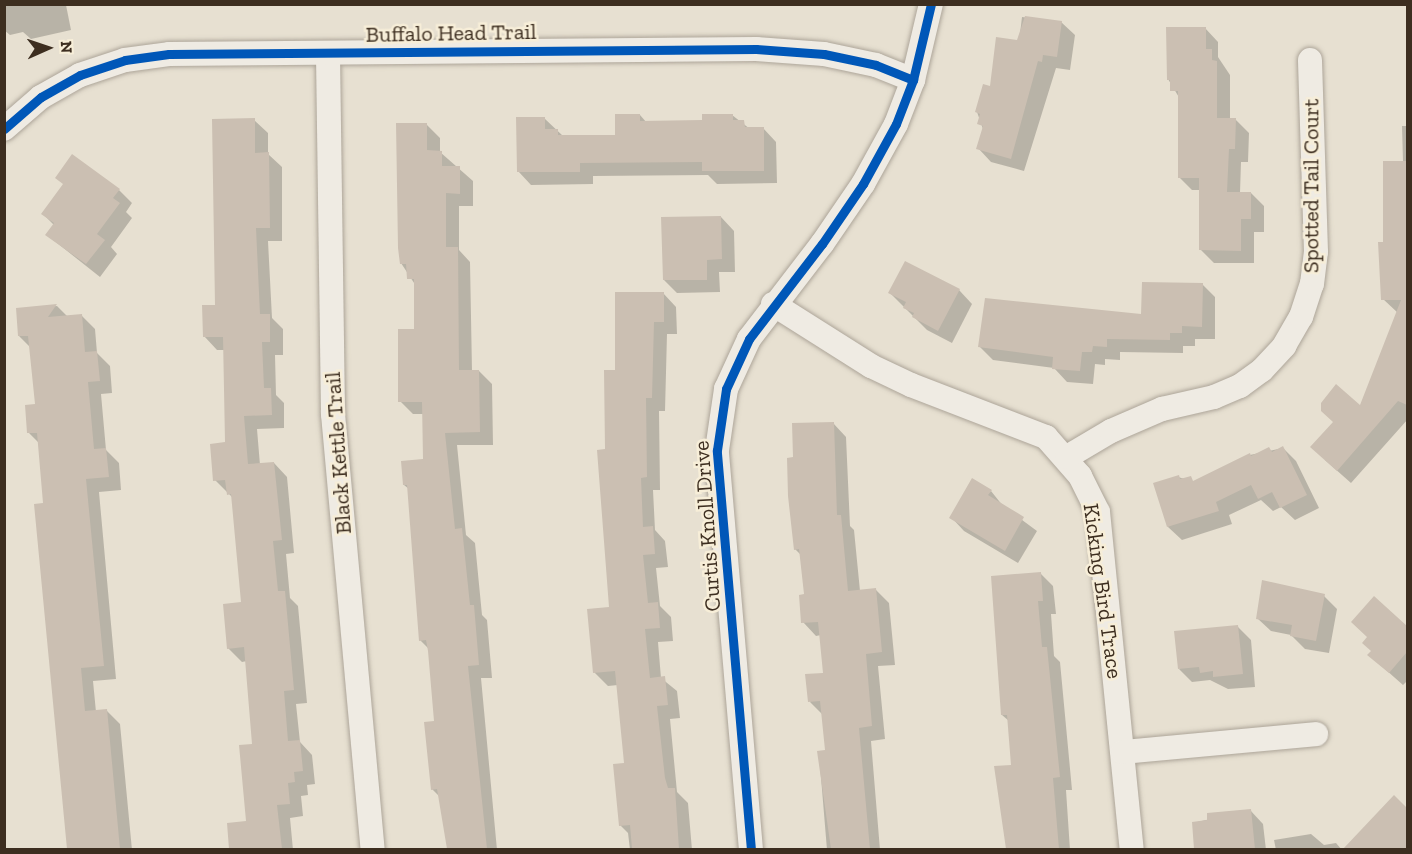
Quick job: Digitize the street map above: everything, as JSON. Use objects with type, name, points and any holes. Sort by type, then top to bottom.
[{"type":"street","name":"Curtis Knoll Drive","points":[[751,849],[717,450],[726,389],[736,361],[773,304],[822,244],[863,184],[896,124],[913,80],[931,4]]},
{"type":"street","name":"Buffalo Head Trail","points":[[5,128],[41,97],[80,75],[125,60],[169,54],[778,50],[856,60],[913,80]]},
{"type":"street","name":"Black Kettle Trail","points":[[328,54],[333,414],[373,849]]},
{"type":"street","name":"Spotted Tail Court","points":[[1067,457],[1111,431],[1162,409],[1214,397],[1240,386],[1262,370],[1284,346],[1301,317],[1312,284],[1316,252],[1310,60]]},
{"type":"street","name":"Kicking Bird Trace","points":[[773,304],[871,366],[938,397],[1033,429],[1067,457],[1098,512],[1132,849]]},
{"type":"street","points":[[1123,752],[1316,734]]},
{"type":"building","points":[[1025,16],[1062,21],[1057,57],[1043,55],[1042,62],[1038,61],[1011,159],[976,149],[983,126],[977,124],[980,114],[975,112],[983,84],[990,86],[996,37],[1017,40]]},
{"type":"building","points":[[1166,27],[1206,27],[1206,49],[1212,49],[1212,60],[1217,61],[1217,118],[1236,118],[1235,149],[1229,149],[1227,192],[1251,192],[1251,219],[1241,219],[1241,251],[1199,250],[1199,178],[1178,178],[1178,91],[1170,91],[1170,80],[1167,80]]},
{"type":"building","points":[[615,114],[640,114],[640,121],[702,120],[702,114],[733,114],[733,120],[744,120],[745,127],[764,127],[764,171],[702,171],[702,162],[580,163],[580,172],[517,172],[516,117],[545,117],[545,129],[558,129],[558,135],[615,135]]},
{"type":"building","points":[[255,118],[255,153],[269,152],[270,228],[256,228],[260,314],[270,314],[270,342],[262,342],[264,388],[271,388],[272,415],[244,416],[248,464],[274,462],[282,540],[273,541],[278,591],[285,591],[294,690],[284,691],[288,741],[300,740],[303,771],[294,772],[295,782],[288,783],[290,804],[277,805],[282,849],[229,849],[227,823],[246,821],[239,745],[252,744],[244,647],[227,649],[223,604],[241,602],[231,494],[227,495],[225,480],[213,481],[210,444],[225,442],[223,337],[203,337],[202,305],[215,305],[212,119]]},
{"type":"building","points":[[396,123],[427,123],[427,150],[442,151],[442,166],[460,166],[460,194],[446,193],[446,247],[458,247],[459,370],[479,370],[480,432],[445,433],[455,529],[462,528],[470,605],[474,605],[479,665],[468,666],[487,849],[447,849],[437,789],[431,790],[424,722],[434,721],[428,651],[426,640],[419,641],[407,485],[403,485],[401,461],[423,459],[422,402],[398,402],[398,329],[414,329],[414,279],[407,279],[406,264],[400,264],[398,248]]},
{"type":"building","points":[[72,154],[120,189],[113,198],[120,203],[97,234],[105,240],[86,264],[45,235],[54,223],[41,214],[63,184],[55,178]]},
{"type":"building","points":[[1383,161],[1407,161],[1407,405],[1398,401],[1337,471],[1310,447],[1333,422],[1321,411],[1321,403],[1336,384],[1360,405],[1401,300],[1381,300],[1378,242],[1383,242]]},
{"type":"building","points":[[721,216],[722,259],[707,260],[707,280],[663,280],[661,217]]},
{"type":"building","points":[[905,261],[960,289],[938,331],[912,317],[914,313],[903,308],[906,302],[888,293]]},
{"type":"building","points":[[1142,282],[1203,283],[1202,327],[1182,326],[1182,333],[1170,333],[1170,340],[1107,339],[1107,347],[1093,346],[1092,352],[1082,352],[1080,371],[1052,369],[1053,357],[978,347],[985,298],[1141,314]]},
{"type":"building","points":[[615,292],[664,292],[664,322],[654,322],[652,398],[646,398],[647,477],[641,478],[643,527],[653,526],[655,554],[643,555],[648,603],[658,602],[660,628],[645,629],[650,678],[665,676],[668,705],[657,706],[665,778],[668,788],[675,788],[679,849],[632,849],[630,825],[619,826],[613,764],[624,763],[615,671],[593,673],[587,609],[609,607],[597,450],[605,449],[604,370],[615,370]]},
{"type":"building","points":[[57,304],[48,317],[82,314],[85,352],[97,351],[100,381],[88,382],[94,449],[106,448],[109,477],[86,479],[104,666],[81,668],[85,711],[107,709],[120,849],[67,849],[34,504],[43,503],[37,433],[27,433],[25,405],[35,404],[28,336],[18,336],[16,308]]},
{"type":"building","points":[[834,422],[837,515],[841,515],[848,591],[876,588],[882,652],[866,654],[872,726],[859,728],[870,849],[831,849],[817,751],[825,750],[820,701],[808,702],[805,674],[823,673],[818,622],[801,623],[799,595],[804,594],[799,549],[794,550],[788,496],[787,458],[793,457],[792,423]]},
{"type":"building","points":[[1283,446],[1307,495],[1280,508],[1272,492],[1258,499],[1251,485],[1216,502],[1219,511],[1167,527],[1153,483],[1179,475],[1180,479],[1191,476],[1193,481],[1250,453],[1251,456],[1269,447],[1272,452]]},
{"type":"building","points":[[972,478],[992,490],[988,495],[1024,517],[1005,551],[949,518]]},
{"type":"building","points":[[1041,572],[1043,601],[1038,601],[1042,647],[1047,647],[1060,777],[1053,778],[1059,849],[1006,849],[994,766],[1011,765],[1007,715],[1001,715],[991,576]]},
{"type":"building","points":[[1262,580],[1325,594],[1316,641],[1290,636],[1292,625],[1256,619]]},
{"type":"building","points":[[1374,596],[1407,626],[1407,652],[1389,673],[1367,655],[1371,651],[1362,643],[1367,637],[1351,622]]},
{"type":"building","points":[[1238,625],[1243,674],[1213,677],[1213,671],[1200,673],[1199,667],[1178,669],[1174,631]]},
{"type":"building","points":[[1394,795],[1407,808],[1407,849],[1343,849]]},
{"type":"building","points":[[1251,809],[1255,849],[1194,849],[1192,822],[1207,820],[1207,813]]},
{"type":"cycle path","points":[[751,850],[717,450],[726,389],[749,339],[822,244],[863,184],[896,124],[913,80],[931,4]]},
{"type":"cycle path","points":[[4,129],[41,97],[80,75],[125,60],[169,54],[756,49],[824,54],[876,65],[913,80]]}]
